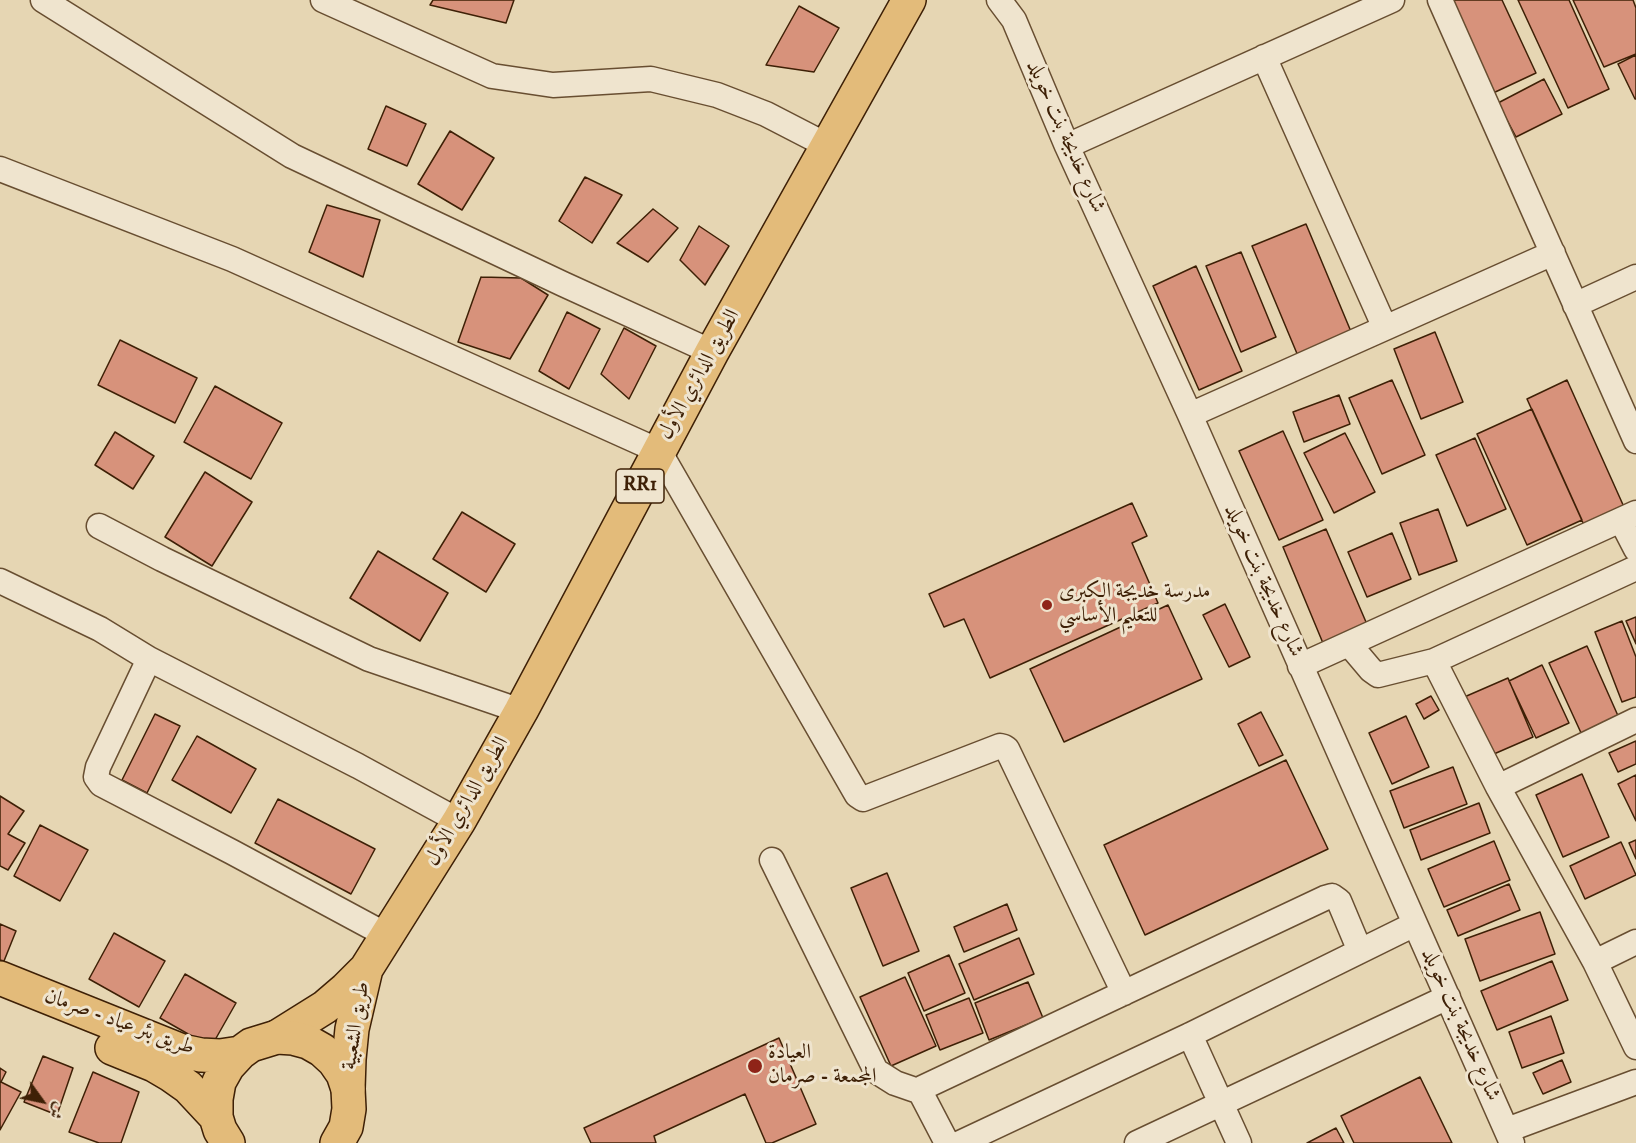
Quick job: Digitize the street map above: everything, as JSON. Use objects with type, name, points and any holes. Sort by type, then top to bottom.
[{"type":"main road","name":"الطريق الدائري الأول","points":[[366,969],[459,821],[521,711],[712,352],[909,0]]},
{"type":"main road","name":"طريق الشعبية","points":[[277,1037],[325,1007],[366,969]]},
{"type":"main road","name":"طريق الشعبية","points":[[349,1099],[352,1029],[366,969]]},
{"type":"main road","name":"طريق بئر عياد - صرمان","points":[[0,978],[182,1051],[220,1056],[240,1053]]},
{"type":"main road","name":"طريق بئر عياد - صرمان","points":[[0,1001],[154,1065],[188,1087],[222,1130]]},
{"type":"main road","points":[[222,1130],[216,1099],[219,1082],[228,1066],[251,1045],[277,1037],[293,1038],[308,1042],[322,1050],[343,1074],[362,1143]]},
{"type":"main road","points":[[337,1143],[346,1127],[349,1099]]},
{"type":"street","points":[[43,0],[292,156],[712,352]]},
{"type":"street","points":[[323,0],[492,76],[553,85],[651,79],[717,94],[766,114],[828,146]]},
{"type":"street","name":"شارع خديجة بنت خويلد","points":[[999,0],[1016,10],[1067,146],[1190,415],[1512,1139]]},
{"type":"street","points":[[1067,146],[1392,0]]},
{"type":"street","points":[[1440,0],[1636,441]]},
{"type":"street","points":[[1264,57],[1385,328]]},
{"type":"street","points":[[0,169],[232,259],[659,451],[857,795],[863,799],[1000,746],[1004,747],[1124,993]]},
{"type":"street","points":[[1190,415],[1553,253]]},
{"type":"street","points":[[1575,304],[1636,277]]},
{"type":"street","points":[[1300,666],[1629,517],[1636,549]]},
{"type":"street","points":[[99,526],[369,659],[521,711]]},
{"type":"street","points":[[1349,644],[1378,675],[1434,661],[1636,568]]},
{"type":"street","points":[[0,581],[100,629],[149,659],[358,766],[459,821]]},
{"type":"street","points":[[149,659],[98,766],[96,777],[101,784],[114,793],[232,852],[388,936]]},
{"type":"street","points":[[1434,661],[1498,787],[1594,962],[1636,1047]]},
{"type":"street","points":[[1498,787],[1636,720]]},
{"type":"street","points":[[772,860],[876,1071],[895,1083],[921,1092],[947,1143]]},
{"type":"street","points":[[921,1092],[922,1088],[1324,898],[1332,897],[1339,901],[1359,951]]},
{"type":"street","points":[[974,1140],[1415,924]]},
{"type":"street","points":[[1594,962],[1636,942]]},
{"type":"street","points":[[1137,1143],[1448,997]]},
{"type":"street","points":[[1190,1035],[1239,1143]]},
{"type":"street","points":[[1512,1139],[1636,1082]]},
{"type":"building","points":[[433,0],[514,0],[506,23],[430,5]]},
{"type":"building","points":[[1455,0],[1502,0],[1536,73],[1491,94],[1449,3]]},
{"type":"building","points":[[1518,0],[1569,0],[1609,89],[1568,108]]},
{"type":"building","points":[[1573,0],[1633,0],[1636,8],[1636,54],[1604,67]]},
{"type":"building","points":[[799,6],[839,28],[814,72],[766,65]]},
{"type":"building","points":[[1636,55],[1636,99],[1635,99],[1618,64]]},
{"type":"building","points":[[1544,79],[1562,114],[1516,137],[1498,103]]},
{"type":"building","points":[[386,106],[426,124],[407,166],[368,149]]},
{"type":"building","points":[[450,131],[494,158],[462,210],[418,184]]},
{"type":"building","points":[[585,177],[622,195],[592,243],[559,221]]},
{"type":"building","points":[[327,205],[380,220],[363,277],[309,252]]},
{"type":"building","points":[[653,209],[678,228],[648,262],[617,243]]},
{"type":"building","points":[[1306,224],[1352,334],[1298,356],[1252,246]]},
{"type":"building","points":[[699,226],[729,246],[705,285],[680,260]]},
{"type":"building","points":[[1241,252],[1276,337],[1241,352],[1206,266]]},
{"type":"building","points":[[1196,266],[1242,371],[1199,390],[1153,286]]},
{"type":"building","points":[[481,277],[521,278],[548,295],[510,359],[458,342]]},
{"type":"building","points":[[567,312],[600,329],[569,389],[539,371]]},
{"type":"building","points":[[624,328],[656,346],[629,399],[601,374]]},
{"type":"building","points":[[1435,332],[1463,402],[1421,419],[1394,349]]},
{"type":"building","points":[[120,340],[197,378],[175,423],[98,385]]},
{"type":"building","points":[[1392,380],[1425,455],[1382,474],[1349,398]]},
{"type":"building","points":[[1567,380],[1624,507],[1584,525],[1527,399]]},
{"type":"building","points":[[215,386],[282,423],[251,479],[184,442]]},
{"type":"building","points":[[1339,395],[1350,424],[1304,442],[1293,412]]},
{"type":"building","points":[[1532,409],[1582,520],[1527,545],[1477,434]]},
{"type":"building","points":[[1283,431],[1323,520],[1279,540],[1239,451]]},
{"type":"building","points":[[115,432],[154,456],[133,489],[95,465]]},
{"type":"building","points":[[1345,433],[1375,492],[1334,513],[1304,453]]},
{"type":"building","points":[[1475,438],[1506,509],[1467,526],[1436,455]]},
{"type":"building","points":[[205,472],[252,502],[212,566],[165,537]]},
{"type":"building","points":[[1132,503],[1147,536],[1132,543],[1158,603],[990,678],[964,619],[944,627],[929,594]]},
{"type":"building","points":[[1438,509],[1457,561],[1419,575],[1400,523]]},
{"type":"building","points":[[462,512],[515,544],[486,592],[433,559]]},
{"type":"building","points":[[1326,529],[1369,629],[1325,648],[1283,547]]},
{"type":"building","points":[[1392,533],[1411,579],[1367,597],[1348,552]]},
{"type":"building","points":[[378,551],[448,593],[420,641],[350,598]]},
{"type":"building","points":[[1225,604],[1250,657],[1229,667],[1203,615]]},
{"type":"building","points":[[1168,605],[1202,679],[1064,742],[1030,669]]},
{"type":"building","points":[[1636,617],[1636,644],[1626,621]]},
{"type":"building","points":[[1622,621],[1636,657],[1636,697],[1622,702],[1595,632]]},
{"type":"building","points":[[1587,646],[1619,718],[1582,735],[1549,663]]},
{"type":"building","points":[[1542,665],[1569,723],[1536,738],[1509,681]]},
{"type":"building","points":[[1508,678],[1533,737],[1487,757],[1462,698]]},
{"type":"building","points":[[1431,696],[1439,710],[1424,719],[1416,704]]},
{"type":"building","points":[[1261,712],[1283,755],[1259,766],[1238,724]]},
{"type":"building","points":[[155,714],[180,726],[147,793],[122,780]]},
{"type":"building","points":[[1406,716],[1429,767],[1392,784],[1369,733]]},
{"type":"building","points":[[197,736],[256,769],[231,813],[172,780]]},
{"type":"building","points":[[1636,741],[1636,764],[1618,772],[1609,753]]},
{"type":"building","points":[[1286,760],[1328,849],[1145,935],[1104,845]]},
{"type":"building","points":[[1453,767],[1467,804],[1404,828],[1390,791]]},
{"type":"building","points":[[1582,774],[1609,837],[1563,857],[1536,795]]},
{"type":"building","points":[[1636,775],[1636,821],[1618,784]]},
{"type":"building","points":[[0,796],[24,811],[8,834],[25,843],[8,870],[0,866]]},
{"type":"building","points":[[278,799],[375,849],[351,894],[255,843]]},
{"type":"building","points":[[1479,803],[1490,833],[1421,860],[1410,830]]},
{"type":"building","points":[[40,825],[88,850],[60,901],[14,876]]},
{"type":"building","points":[[1636,840],[1636,859],[1629,843]]},
{"type":"building","points":[[1494,841],[1510,880],[1444,907],[1428,869]]},
{"type":"building","points":[[1621,842],[1636,875],[1585,899],[1570,866]]},
{"type":"building","points":[[887,873],[919,951],[883,966],[851,888]]},
{"type":"building","points":[[1509,884],[1520,910],[1458,936],[1447,910]]},
{"type":"building","points":[[1007,904],[1017,930],[964,952],[954,927]]},
{"type":"building","points":[[1540,912],[1555,954],[1480,981],[1465,939]]},
{"type":"building","points":[[0,924],[16,931],[4,961],[0,960]]},
{"type":"building","points":[[114,933],[165,961],[139,1007],[89,979]]},
{"type":"building","points":[[1019,938],[1034,974],[974,1000],[959,964]]},
{"type":"building","points":[[949,955],[965,993],[924,1011],[908,973]]},
{"type":"building","points":[[1552,961],[1568,1000],[1497,1030],[1481,991]]},
{"type":"building","points":[[185,974],[236,1003],[211,1047],[160,1018]]},
{"type":"building","points":[[905,977],[936,1046],[891,1066],[860,997]]},
{"type":"building","points":[[1028,982],[1043,1018],[989,1040],[975,1003]]},
{"type":"building","points":[[969,998],[983,1033],[940,1050],[926,1015]]},
{"type":"building","points":[[1551,1016],[1564,1053],[1522,1068],[1509,1032]]},
{"type":"building","name":"العيادة المجمعة - صرمان","points":[[779,1038],[816,1124],[772,1143],[766,1143],[745,1094],[654,1136],[656,1143],[591,1143],[584,1128]]},
{"type":"building","points":[[43,1056],[73,1068],[57,1115],[24,1102]]},
{"type":"building","points":[[1562,1060],[1571,1082],[1543,1094],[1533,1073]]},
{"type":"building","points":[[0,1068],[6,1072],[1,1082],[21,1092],[0,1130]]},
{"type":"building","points":[[93,1072],[139,1092],[121,1143],[99,1143],[69,1132]]},
{"type":"building","points":[[1420,1077],[1452,1143],[1354,1143],[1341,1116]]},
{"type":"building","points":[[1336,1128],[1344,1143],[1307,1143]]},
{"type":"place","name":"مدرسة خديجة الكبرى للتعليم الأساسي","points":[[1047,605]]},
{"type":"place","name":"العيادة المجمعة - صرمان","points":[[755,1066]]}]
